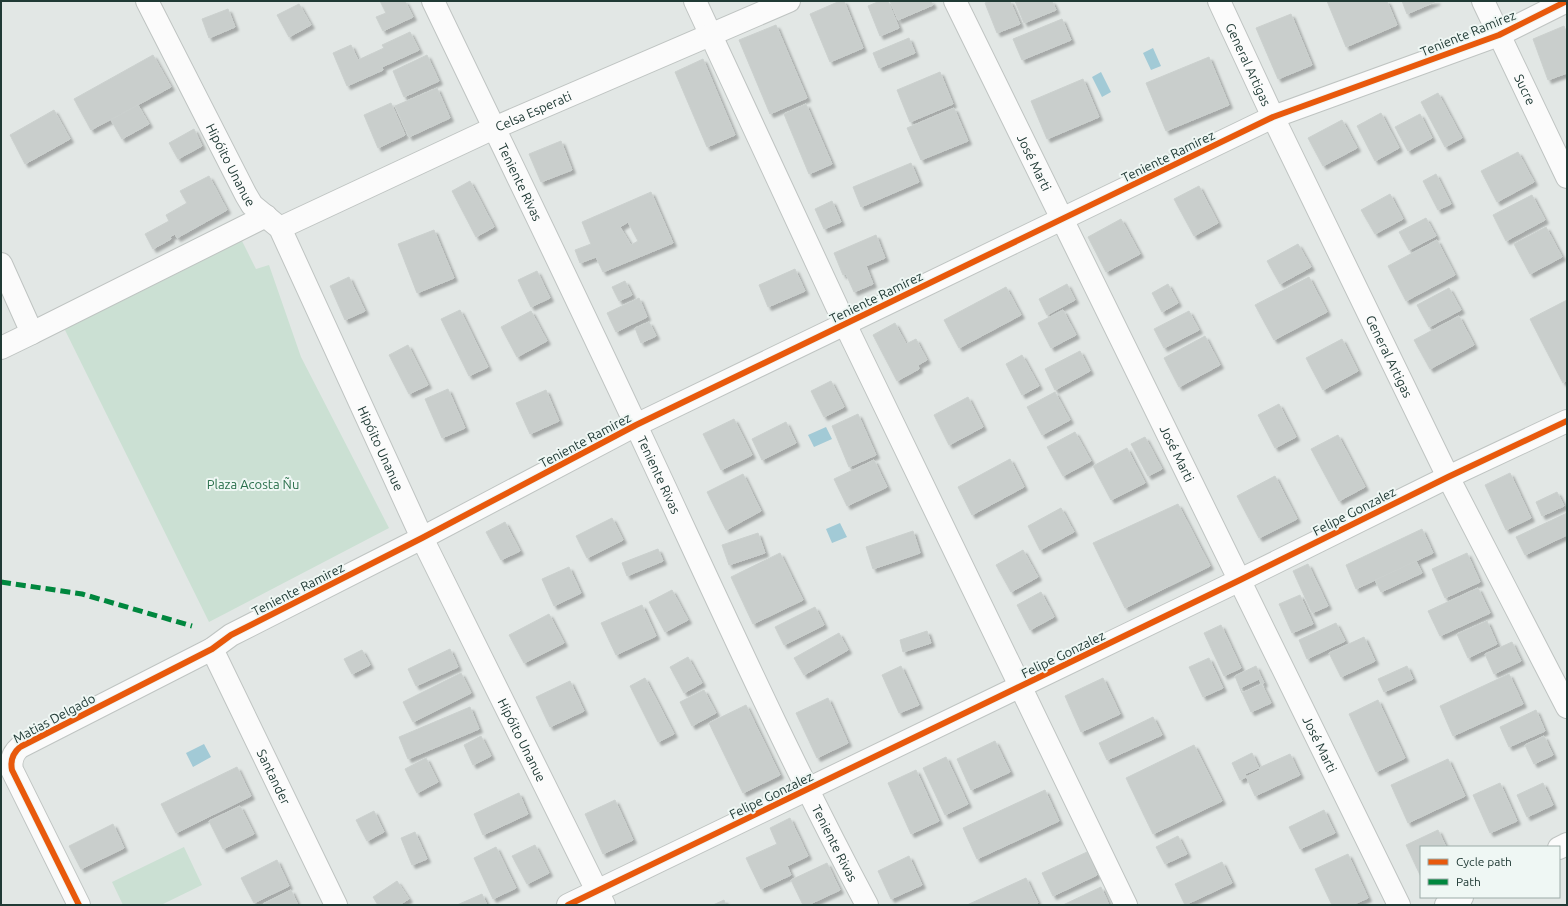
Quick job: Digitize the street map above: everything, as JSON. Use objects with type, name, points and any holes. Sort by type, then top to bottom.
[{"type":"street","name":"Hipóito Unanue","points":[[147,1],[246,195],[252,205],[273,222],[422,538],[601,898]]},
{"type":"street","name":"Teniente Rivas","points":[[433,1],[636,425],[807,789],[867,905]]},
{"type":"street","points":[[695,1],[845,324],[1126,905]]},
{"type":"street","name":"Celsa Esperati","points":[[18,340],[273,222],[789,1]]},
{"type":"street","name":"José Marti","points":[[955,1],[1399,905]]},
{"type":"street","name":"General Artigas","points":[[1219,1],[1272,117],[1448,477],[1567,708]]},
{"type":"street","name":"Sucre","points":[[1483,1],[1567,177]]},
{"type":"street","name":"Teniente Ramirez","points":[[212,649],[231,634],[422,538],[636,425],[1272,117],[1499,35],[1567,1]]},
{"type":"street","points":[[1,264],[18,340]]},
{"type":"street","name":"Felipe Gonzalez","points":[[568,905],[601,898],[807,789],[1240,580],[1448,477],[1567,421]]},
{"type":"street","name":"Matias Delgado","points":[[79,905],[12,770],[11,764],[14,751],[212,649]]},
{"type":"street","name":"Santander","points":[[212,649],[336,905]]},
{"type":"street","points":[[1446,905],[1460,898]]},
{"type":"green space","name":"Plaza Acosta Ñu","points":[[238,233],[256,269],[269,265],[301,357],[389,528],[209,622],[62,324]]},
{"type":"green space","points":[[184,847],[202,885],[161,905],[123,905],[112,882]]},
{"type":"water","points":[[1153,48],[1161,66],[1151,70],[1143,53]]},
{"type":"water","points":[[1101,72],[1111,92],[1102,97],[1092,77]]},
{"type":"water","points":[[826,427],[832,439],[814,447],[808,435]]},
{"type":"water","points":[[840,523],[847,537],[832,543],[826,529]]},
{"type":"water","points":[[204,744],[211,757],[193,767],[186,753]]},
{"type":"building","points":[[380,1],[405,1],[413,17],[383,31],[376,17],[386,13]]},
{"type":"building","points":[[840,1],[844,1],[863,48],[830,62],[810,14]]},
{"type":"building","points":[[880,1],[888,1],[899,28],[880,36],[868,6]]},
{"type":"building","points":[[890,1],[931,1],[933,5],[898,20]]},
{"type":"building","points":[[990,1],[1010,1],[1020,24],[997,33],[985,3]]},
{"type":"building","points":[[1015,1],[1052,1],[1056,10],[1024,23]]},
{"type":"building","points":[[1327,1],[1387,1],[1397,25],[1346,47]]},
{"type":"building","points":[[1402,1],[1437,1],[1407,14]]},
{"type":"building","points":[[299,4],[311,25],[289,37],[277,15]]},
{"type":"building","points":[[228,9],[235,27],[209,38],[202,19]]},
{"type":"building","points":[[1291,14],[1312,65],[1278,79],[1256,28]]},
{"type":"building","points":[[1062,19],[1071,40],[1022,60],[1013,39]]},
{"type":"building","points":[[776,25],[807,98],[770,114],[739,40]]},
{"type":"building","points":[[1564,26],[1567,34],[1567,73],[1548,80],[1533,39]]},
{"type":"building","points":[[410,32],[419,50],[382,67],[383,70],[347,86],[333,53],[351,45],[358,60],[384,48],[382,45]]},
{"type":"building","points":[[909,38],[915,53],[879,68],[873,53]]},
{"type":"building","points":[[153,55],[171,87],[91,130],[74,99]]},
{"type":"building","points":[[427,55],[439,81],[404,97],[393,71]]},
{"type":"building","points":[[1209,57],[1229,105],[1166,131],[1146,83]]},
{"type":"building","points":[[703,59],[735,135],[707,147],[675,72]]},
{"type":"building","points":[[940,72],[953,104],[910,122],[897,90]]},
{"type":"building","points":[[1083,79],[1099,117],[1047,139],[1031,101]]},
{"type":"building","points":[[437,88],[450,118],[409,137],[395,106]]},
{"type":"building","points":[[1438,93],[1462,138],[1445,147],[1421,102]]},
{"type":"building","points":[[391,103],[405,135],[378,148],[364,115]]},
{"type":"building","points":[[806,104],[832,164],[809,174],[784,114]]},
{"type":"building","points":[[138,105],[149,124],[122,139],[111,120]]},
{"type":"building","points":[[954,108],[968,141],[921,160],[907,128]]},
{"type":"building","points":[[54,110],[70,139],[25,164],[10,135]]},
{"type":"building","points":[[1381,113],[1399,148],[1375,161],[1357,126]]},
{"type":"building","points":[[1420,114],[1432,138],[1408,151],[1395,127]]},
{"type":"building","points":[[1342,120],[1357,148],[1323,166],[1308,138]]},
{"type":"building","points":[[194,129],[202,146],[178,159],[169,143]]},
{"type":"building","points":[[561,141],[572,170],[541,182],[529,154]]},
{"type":"building","points":[[1518,152],[1534,182],[1497,202],[1481,171]]},
{"type":"building","points":[[911,163],[919,182],[861,207],[853,187]]},
{"type":"building","points":[[1436,174],[1451,204],[1438,210],[1423,181]]},
{"type":"building","points":[[209,176],[227,210],[177,238],[175,234],[170,237],[171,239],[153,249],[145,234],[169,221],[166,215],[187,203],[180,191]]},
{"type":"building","points":[[470,181],[494,227],[476,237],[452,191]]},
{"type":"building","points":[[1199,186],[1218,223],[1194,236],[1174,199]]},
{"type":"building","points":[[651,192],[673,243],[603,272],[596,257],[580,263],[575,250],[591,244],[582,222]],"holes":[[[628,222],[638,241],[631,245],[620,227]]]},
{"type":"building","points":[[1390,194],[1403,219],[1375,234],[1361,210]]},
{"type":"building","points":[[1532,195],[1545,220],[1506,241],[1493,215]]},
{"type":"building","points":[[832,201],[841,222],[824,229],[815,209]]},
{"type":"building","points":[[1426,218],[1436,236],[1409,250],[1399,232]]},
{"type":"building","points":[[1121,219],[1140,254],[1106,272],[1088,237]]},
{"type":"building","points":[[1546,227],[1562,257],[1530,274],[1514,244]]},
{"type":"building","points":[[434,230],[454,278],[417,293],[398,244]]},
{"type":"building","points":[[876,235],[885,258],[866,266],[873,284],[854,292],[846,274],[843,275],[834,253]]},
{"type":"building","points":[[1437,240],[1455,275],[1406,301],[1388,266]]},
{"type":"building","points":[[1298,244],[1311,267],[1280,284],[1267,261]]},
{"type":"building","points":[[795,269],[805,291],[768,307],[759,285]]},
{"type":"building","points":[[537,271],[550,298],[531,307],[518,280]]},
{"type":"building","points":[[349,277],[365,311],[345,320],[330,286]]},
{"type":"building","points":[[1309,277],[1327,312],[1274,340],[1255,305]]},
{"type":"building","points":[[625,281],[632,295],[619,301],[612,287]]},
{"type":"building","points":[[1067,284],[1075,300],[1047,315],[1039,299]]},
{"type":"building","points":[[1168,284],[1178,303],[1162,312],[1152,293]]},
{"type":"building","points":[[1006,287],[1021,315],[959,348],[944,320]]},
{"type":"building","points":[[1449,288],[1461,310],[1429,327],[1417,305]]},
{"type":"building","points":[[639,298],[647,317],[616,332],[607,313]]},
{"type":"building","points":[[1567,300],[1567,380],[1563,383],[1530,319]]},
{"type":"building","points":[[460,310],[488,367],[469,376],[441,319]]},
{"type":"building","points":[[1063,310],[1076,335],[1051,348],[1038,323]]},
{"type":"building","points":[[531,311],[547,341],[517,357],[501,327]]},
{"type":"building","points":[[1189,311],[1199,330],[1164,348],[1154,329]]},
{"type":"building","points":[[1459,316],[1474,345],[1430,369],[1414,340]]},
{"type":"building","points":[[649,322],[656,336],[641,343],[635,328]]},
{"type":"building","points":[[895,323],[906,344],[916,339],[927,360],[918,365],[919,369],[897,381],[873,335]]},
{"type":"building","points":[[1205,336],[1220,365],[1179,387],[1164,358]]},
{"type":"building","points":[[1342,339],[1358,371],[1323,390],[1306,358]]},
{"type":"building","points":[[408,345],[428,385],[409,394],[389,355]]},
{"type":"building","points":[[1080,351],[1090,371],[1055,390],[1045,369]]},
{"type":"building","points":[[1022,355],[1039,386],[1022,395],[1006,364]]},
{"type":"building","points":[[831,381],[844,407],[824,417],[811,391]]},
{"type":"building","points":[[448,389],[465,428],[442,438],[425,399]]},
{"type":"building","points":[[546,390],[559,421],[530,434],[516,403]]},
{"type":"building","points":[[1055,392],[1070,420],[1042,435],[1027,407]]},
{"type":"building","points":[[968,397],[983,427],[949,445],[934,415]]},
{"type":"building","points":[[1279,404],[1296,437],[1275,448],[1258,415]]},
{"type":"building","points":[[858,414],[876,455],[849,467],[832,426]]},
{"type":"building","points":[[734,419],[752,455],[721,470],[703,434]]},
{"type":"building","points":[[786,422],[796,443],[762,460],[752,439]]},
{"type":"building","points":[[1075,432],[1091,461],[1063,476],[1047,447]]},
{"type":"building","points":[[1338,435],[1365,487],[1339,501],[1311,449]]},
{"type":"building","points":[[1145,437],[1162,469],[1148,476],[1131,444]]},
{"type":"building","points":[[1127,448],[1145,483],[1111,500],[1093,466]]},
{"type":"building","points":[[1010,459],[1024,487],[972,515],[958,487]]},
{"type":"building","points":[[874,460],[887,487],[847,506],[834,479]]},
{"type":"building","points":[[1510,473],[1531,518],[1506,530],[1485,485]]},
{"type":"building","points":[[743,474],[761,511],[726,530],[707,492]]},
{"type":"building","points":[[1275,476],[1297,519],[1259,538],[1237,496]]},
{"type":"building","points":[[1557,492],[1564,506],[1542,516],[1536,502]]},
{"type":"building","points":[[1178,504],[1210,566],[1125,608],[1093,543]]},
{"type":"building","points":[[1061,508],[1074,532],[1040,550],[1028,526]]},
{"type":"building","points":[[1567,513],[1567,535],[1525,555],[1516,537]]},
{"type":"building","points":[[612,518],[623,540],[587,558],[576,536]]},
{"type":"building","points":[[505,522],[520,551],[501,560],[486,532]]},
{"type":"building","points":[[1422,529],[1433,553],[1356,589],[1346,565]]},
{"type":"building","points":[[913,531],[920,553],[873,569],[866,547]]},
{"type":"building","points":[[758,533],[765,553],[729,565],[722,545]]},
{"type":"building","points":[[658,549],[663,561],[627,576],[622,563]]},
{"type":"building","points":[[1023,550],[1038,577],[1011,592],[996,565]]},
{"type":"building","points":[[780,553],[803,600],[753,624],[731,577]]},
{"type":"building","points":[[1467,553],[1480,582],[1445,598],[1432,569]]},
{"type":"building","points":[[1416,561],[1422,573],[1381,592],[1375,580]]},
{"type":"building","points":[[1308,564],[1328,606],[1312,613],[1293,571]]},
{"type":"building","points":[[569,567],[581,593],[554,606],[542,579]]},
{"type":"building","points":[[1478,588],[1490,613],[1440,636],[1428,611]]},
{"type":"building","points":[[672,590],[688,620],[665,632],[649,602]]},
{"type":"building","points":[[1041,592],[1054,617],[1030,630],[1017,605]]},
{"type":"building","points":[[1300,595],[1313,624],[1292,633],[1279,604]]},
{"type":"building","points":[[642,605],[656,636],[616,655],[601,623]]},
{"type":"building","points":[[815,607],[824,625],[784,645],[775,627]]},
{"type":"building","points":[[549,614],[564,643],[524,663],[509,635]]},
{"type":"building","points":[[1487,621],[1497,644],[1468,658],[1457,634]]},
{"type":"building","points":[[1336,623],[1345,641],[1307,659],[1299,640]]},
{"type":"building","points":[[1221,625],[1241,668],[1224,676],[1204,633]]},
{"type":"building","points":[[927,631],[931,643],[903,652],[900,640]]},
{"type":"building","points":[[839,633],[848,650],[804,675],[794,658]]},
{"type":"building","points":[[1364,637],[1375,661],[1341,677],[1329,653]]},
{"type":"building","points":[[1512,642],[1521,661],[1494,674],[1485,654]]},
{"type":"building","points":[[450,649],[458,667],[416,686],[408,669]]},
{"type":"building","points":[[362,650],[370,665],[352,674],[344,659]]},
{"type":"building","points":[[688,657],[702,683],[684,693],[670,667]]},
{"type":"building","points":[[1209,658],[1223,688],[1203,697],[1189,667]]},
{"type":"building","points":[[901,666],[919,705],[899,713],[882,675]]},
{"type":"building","points":[[1256,666],[1264,683],[1242,693],[1235,676]]},
{"type":"building","points":[[1407,666],[1413,679],[1384,692],[1378,679]]},
{"type":"building","points":[[461,673],[471,693],[413,722],[403,702]]},
{"type":"building","points":[[1509,674],[1523,704],[1453,736],[1440,706]]},
{"type":"building","points":[[645,678],[674,734],[658,742],[630,686]]},
{"type":"building","points":[[1103,678],[1120,714],[1081,732],[1065,696]]},
{"type":"building","points":[[1259,679],[1271,703],[1251,712],[1240,688]]},
{"type":"building","points":[[570,681],[584,711],[550,727],[536,697]]},
{"type":"building","points":[[704,690],[716,713],[692,726],[680,702]]},
{"type":"building","points":[[828,698],[848,743],[817,758],[796,713]]},
{"type":"building","points":[[1378,700],[1405,758],[1376,772],[1349,714]]},
{"type":"building","points":[[746,705],[780,775],[743,793],[709,723]]},
{"type":"building","points":[[470,707],[479,729],[408,759],[399,737]]},
{"type":"building","points":[[1536,710],[1545,731],[1509,747],[1500,727]]},
{"type":"building","points":[[1153,717],[1162,735],[1107,760],[1099,743]]},
{"type":"building","points":[[481,736],[491,756],[473,765],[464,745]]},
{"type":"building","points":[[1544,736],[1553,755],[1534,764],[1525,745]]},
{"type":"building","points":[[995,741],[1010,772],[971,790],[957,759]]},
{"type":"building","points":[[1194,745],[1222,801],[1153,834],[1126,778]]},
{"type":"building","points":[[1252,753],[1260,770],[1240,780],[1232,763]]},
{"type":"building","points":[[1290,754],[1300,775],[1255,796],[1245,774]]},
{"type":"building","points":[[946,757],[968,804],[945,815],[923,768]]},
{"type":"building","points":[[426,758],[438,782],[417,793],[405,769]]},
{"type":"building","points":[[1448,759],[1465,796],[1408,823],[1391,785]]},
{"type":"building","points":[[237,767],[251,796],[176,833],[161,804]]},
{"type":"building","points":[[916,770],[939,821],[911,834],[888,783]]},
{"type":"building","points":[[1500,783],[1517,821],[1490,833],[1473,795]]},
{"type":"building","points":[[1543,783],[1553,805],[1527,817],[1517,795]]},
{"type":"building","points":[[1045,790],[1059,821],[977,859],[963,828]]},
{"type":"building","points":[[519,793],[528,814],[483,835],[474,814]]},
{"type":"building","points":[[615,800],[633,840],[603,854],[585,814]]},
{"type":"building","points":[[240,806],[254,834],[223,849],[209,821]]},
{"type":"building","points":[[1324,810],[1335,833],[1300,849],[1289,827]]},
{"type":"building","points":[[374,811],[384,832],[367,841],[356,820]]},
{"type":"building","points":[[790,818],[808,856],[787,866],[791,875],[761,889],[746,858],[777,844],[770,828]]},
{"type":"building","points":[[113,824],[124,848],[81,869],[69,846]]},
{"type":"building","points":[[1438,830],[1446,846],[1420,846],[1420,875],[1406,845]]},
{"type":"building","points":[[415,832],[427,859],[412,865],[401,838]]},
{"type":"building","points":[[1178,836],[1187,854],[1165,864],[1156,847]]},
{"type":"building","points":[[535,845],[549,873],[527,884],[512,856]]},
{"type":"building","points":[[496,847],[516,888],[493,899],[474,858]]},
{"type":"building","points":[[1087,852],[1097,875],[1053,896],[1042,873]]},
{"type":"building","points":[[1348,854],[1368,898],[1352,905],[1332,905],[1315,869]]},
{"type":"building","points":[[909,856],[922,885],[891,899],[878,871]]},
{"type":"building","points":[[277,860],[289,886],[254,903],[241,878]]},
{"type":"building","points":[[1222,862],[1232,883],[1185,905],[1175,884]]},
{"type":"building","points":[[827,863],[840,890],[808,905],[803,905],[791,880]]},
{"type":"building","points":[[1026,878],[1038,903],[1033,905],[967,905]]},
{"type":"building","points":[[397,881],[409,899],[399,905],[378,905],[373,897]]},
{"type":"building","points":[[1101,887],[1109,905],[1063,905]]},
{"type":"building","points":[[291,890],[298,905],[263,904]]},
{"type":"building","points":[[482,894],[487,905],[457,905]]},
{"type":"building","points":[[724,900],[726,905],[713,905]]},
{"type":"marked path","points":[[1,582],[82,594],[192,626]]},
{"type":"cycle path","points":[[79,905],[12,770],[11,763],[13,757],[20,747],[212,649],[231,635],[422,538],[636,425],[1273,117],[1499,35],[1567,1]]},
{"type":"cycle path","points":[[568,905],[1240,580],[1448,477],[1567,421]]}]
